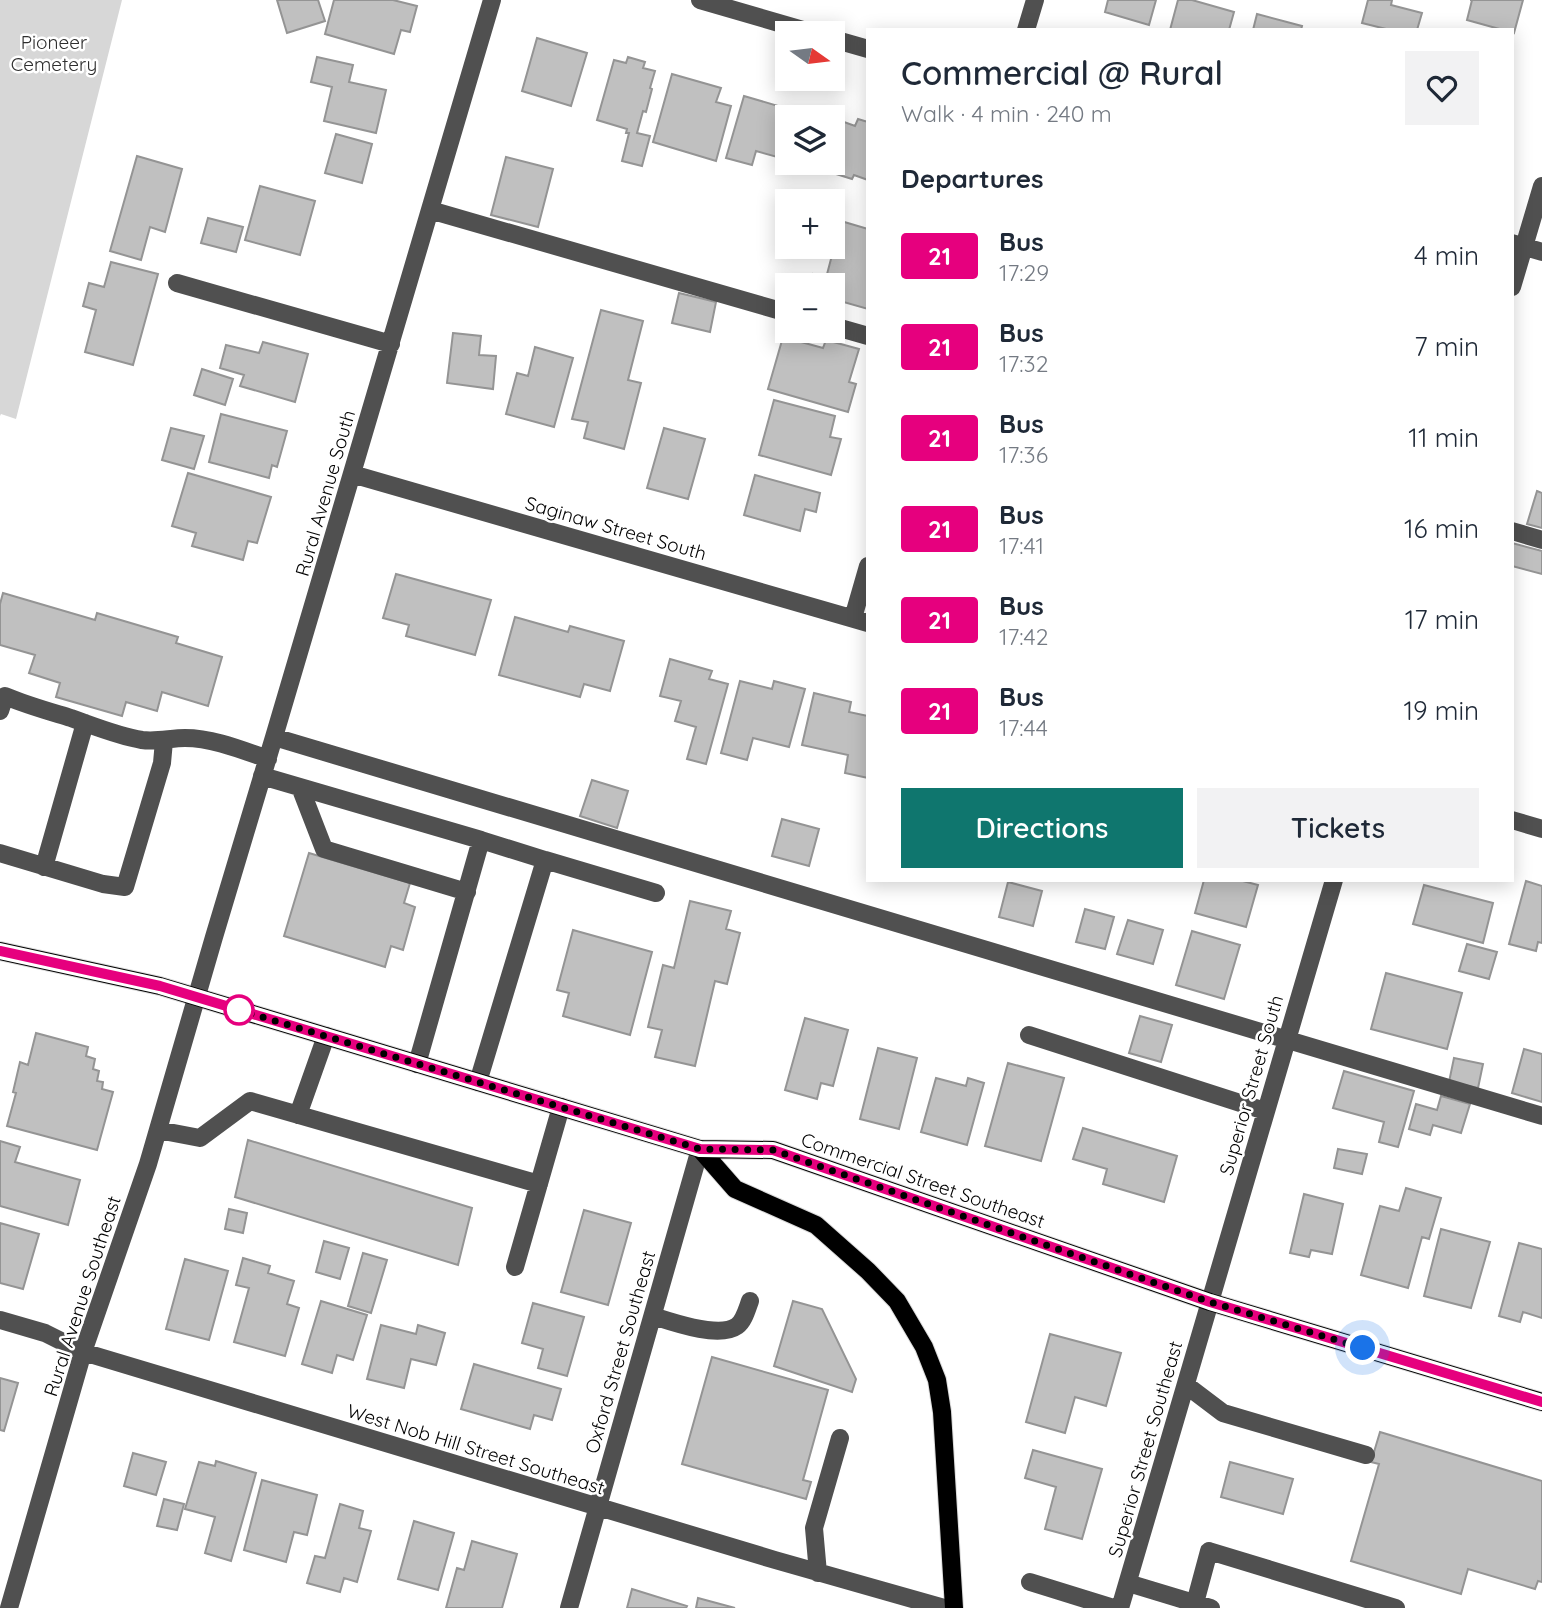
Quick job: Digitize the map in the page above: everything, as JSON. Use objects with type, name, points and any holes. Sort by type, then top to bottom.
[{"type":"main road","name":"Commercial Street Southeast","points":[[0,951],[160,986],[700,1149],[773,1150],[1210,1302],[1542,1402]]},
{"type":"main road","points":[[700,1149],[735,1189],[816,1225],[897,1301],[924,1347],[937,1380],[942,1412],[954,1608]]},
{"type":"street","name":"Rural Avenue South","points":[[196,997],[492,0]]},
{"type":"street","points":[[700,0],[775,22]]},
{"type":"street","points":[[1027,28],[1035,0]]},
{"type":"street","points":[[845,43],[866,49]]},
{"type":"street","points":[[1514,273],[1518,245],[1542,186]]},
{"type":"street","points":[[430,210],[775,309]]},
{"type":"street","points":[[1518,245],[1542,252]]},
{"type":"street","points":[[177,284],[391,344]]},
{"type":"street","points":[[845,329],[866,335]]},
{"type":"street","name":"Saginaw Street South","points":[[352,474],[860,621]]},
{"type":"street","points":[[1514,532],[1542,540]]},
{"type":"street","points":[[860,621],[866,580]]},
{"type":"street","points":[[2,704],[23,704],[143,740],[199,739],[236,748],[300,787],[656,893]]},
{"type":"street","points":[[44,867],[85,723]]},
{"type":"street","points":[[274,737],[1542,1116]]},
{"type":"street","points":[[0,853],[103,884],[125,887],[162,763],[164,741]]},
{"type":"street","points":[[300,787],[324,849],[467,892]]},
{"type":"street","points":[[1514,821],[1542,829]]},
{"type":"street","points":[[417,1064],[481,840]]},
{"type":"street","points":[[478,1082],[545,860]]},
{"type":"street","name":"Superior Street South","points":[[1210,1302],[1333,882]]},
{"type":"street","name":"Rural Avenue Southeast","points":[[9,1608],[83,1352],[148,1164],[196,997]]},
{"type":"street","points":[[1029,1035],[1265,1111]]},
{"type":"street","points":[[298,1115],[326,1036]]},
{"type":"street","points":[[158,1130],[200,1138],[250,1101],[539,1184]]},
{"type":"street","points":[[515,1267],[561,1107]]},
{"type":"street","name":"Oxford Street Southeast","points":[[569,1608],[700,1149]]},
{"type":"street","points":[[653,1317],[700,1329],[725,1331],[737,1326],[750,1301]]},
{"type":"street","name":"Superior Street Southeast","points":[[1120,1608],[1210,1302]]},
{"type":"street","name":"West Nob Hill Street Southeast","points":[[0,1320],[45,1333],[83,1352],[818,1573],[907,1603],[944,1608]]},
{"type":"street","points":[[1186,1385],[1223,1413],[1366,1455]]},
{"type":"street","points":[[818,1573],[814,1528],[841,1438]]},
{"type":"street","points":[[1128,1583],[1203,1606],[1209,1551],[1396,1608]]},
{"type":"street","points":[[1030,1582],[1114,1608]]},
{"type":"green space","name":"Pioneer Cemetery","points":[[0,0],[122,0],[16,419],[1,414],[0,416]]},
{"type":"building","points":[[277,0],[318,0],[325,21],[287,33]]},
{"type":"building","points":[[334,0],[393,0],[417,6],[410,32],[401,30],[394,54],[325,34]]},
{"type":"building","points":[[1108,0],[1156,0],[1149,25],[1105,12]]},
{"type":"building","points":[[1178,0],[1192,0],[1234,12],[1230,28],[1171,28]]},
{"type":"building","points":[[1368,0],[1392,0],[1391,5],[1422,13],[1418,28],[1382,28],[1362,23]]},
{"type":"building","points":[[1472,0],[1523,0],[1514,33],[1514,28],[1496,28],[1467,20]]},
{"type":"building","points":[[1257,14],[1302,26],[1302,28],[1254,28]]},
{"type":"building","points":[[537,38],[587,53],[571,106],[522,91]]},
{"type":"building","points":[[317,57],[353,65],[349,82],[386,90],[376,133],[324,121],[332,87],[311,82]]},
{"type":"building","points":[[628,57],[645,62],[643,68],[655,71],[646,112],[643,111],[637,133],[650,136],[642,166],[622,161],[629,133],[626,133],[627,129],[597,120],[614,60],[626,63]]},
{"type":"building","points":[[672,74],[721,88],[716,102],[731,106],[716,161],[653,142]]},
{"type":"building","points":[[744,96],[775,105],[775,156],[756,151],[752,165],[726,158]]},
{"type":"building","points":[[858,119],[866,121],[866,179],[854,175],[852,179],[839,175],[845,175],[845,122],[855,126]]},
{"type":"building","points":[[336,134],[372,144],[362,183],[325,173]]},
{"type":"building","points":[[137,156],[182,169],[165,232],[150,227],[141,260],[110,251]]},
{"type":"building","points":[[506,157],[553,169],[538,227],[491,215]]},
{"type":"building","points":[[260,186],[315,201],[300,255],[245,240]]},
{"type":"building","points":[[208,218],[243,227],[236,252],[201,243]]},
{"type":"building","points":[[845,222],[866,228],[866,308],[845,302],[845,273],[827,273],[831,259],[845,259]]},
{"type":"building","points":[[111,262],[158,274],[133,365],[85,352],[96,310],[83,306],[89,283],[104,287]]},
{"type":"building","points":[[679,293],[716,302],[710,332],[672,323]]},
{"type":"building","points":[[601,310],[643,321],[628,380],[641,383],[624,449],[584,438],[588,422],[572,419]]},
{"type":"building","points":[[453,333],[481,336],[479,355],[496,356],[493,389],[447,383]]},
{"type":"building","points":[[263,342],[308,354],[295,402],[240,386],[244,375],[220,368],[226,345],[259,353]]},
{"type":"building","points":[[781,343],[805,343],[823,348],[825,343],[837,343],[859,349],[849,382],[856,384],[848,412],[768,389]]},
{"type":"building","points":[[535,347],[573,358],[554,427],[506,414],[517,373],[528,376]]},
{"type":"building","points":[[202,369],[233,379],[225,405],[194,395]]},
{"type":"building","points":[[774,400],[835,416],[830,437],[841,439],[831,475],[759,455]]},
{"type":"building","points":[[221,414],[287,431],[277,467],[272,465],[269,478],[209,462]]},
{"type":"building","points":[[171,428],[204,436],[194,469],[162,460]]},
{"type":"building","points":[[664,428],[705,439],[688,499],[647,488]]},
{"type":"building","points":[[188,473],[271,497],[257,543],[248,541],[243,560],[192,546],[196,533],[172,526]]},
{"type":"building","points":[[755,475],[820,493],[816,512],[805,509],[800,531],[744,515]]},
{"type":"building","points":[[1537,491],[1542,493],[1542,528],[1527,524]]},
{"type":"building","points":[[1514,544],[1542,551],[1542,574],[1514,567]]},
{"type":"building","points":[[396,574],[491,600],[475,655],[406,636],[409,625],[383,618]]},
{"type":"building","points":[[3,593],[95,620],[97,613],[178,637],[176,643],[222,657],[208,706],[162,692],[157,711],[126,702],[122,716],[56,697],[60,683],[29,673],[35,655],[0,645],[0,604]]},
{"type":"building","points":[[515,617],[568,632],[570,626],[624,641],[610,691],[584,684],[580,697],[499,675]]},
{"type":"building","points":[[670,659],[712,671],[709,679],[728,684],[706,764],[687,759],[696,727],[675,721],[681,701],[660,696]]},
{"type":"building","points":[[740,681],[772,689],[774,681],[805,689],[789,747],[753,738],[747,760],[721,753]]},
{"type":"building","points":[[814,693],[851,702],[849,712],[866,716],[866,778],[845,773],[848,755],[802,745]]},
{"type":"building","points":[[592,780],[628,791],[617,828],[580,816]]},
{"type":"building","points":[[782,819],[819,829],[809,866],[772,856]]},
{"type":"building","points":[[309,853],[410,883],[404,903],[415,907],[403,950],[391,946],[385,967],[284,936]]},
{"type":"building","points":[[1526,881],[1542,886],[1542,943],[1538,942],[1536,951],[1509,944]]},
{"type":"building","points":[[1008,882],[1042,891],[1033,926],[999,917]]},
{"type":"building","points":[[1203,882],[1247,882],[1258,885],[1246,927],[1195,913]]},
{"type":"building","points":[[1424,885],[1493,903],[1483,943],[1413,924]]},
{"type":"building","points":[[690,901],[731,911],[726,929],[740,933],[727,984],[715,981],[695,1066],[655,1057],[662,1030],[648,1027],[663,965],[674,968]]},
{"type":"building","points":[[1085,909],[1114,917],[1105,949],[1076,942]]},
{"type":"building","points":[[1128,920],[1163,930],[1153,964],[1117,954]]},
{"type":"building","points":[[573,930],[652,952],[630,1035],[563,1016],[569,993],[557,990]]},
{"type":"building","points":[[1192,931],[1240,945],[1224,999],[1176,985]]},
{"type":"building","points":[[1467,944],[1497,952],[1489,979],[1459,971]]},
{"type":"building","points":[[1386,973],[1462,993],[1447,1049],[1371,1029]]},
{"type":"building","points":[[1140,1016],[1172,1025],[1161,1062],[1129,1053]]},
{"type":"building","points":[[805,1018],[848,1030],[833,1086],[821,1083],[817,1099],[785,1090]]},
{"type":"building","points":[[36,1033],[88,1047],[86,1056],[95,1059],[93,1069],[99,1071],[97,1081],[103,1082],[102,1089],[113,1092],[97,1150],[7,1126],[16,1093],[13,1092],[20,1062],[28,1065]]},
{"type":"building","points":[[878,1048],[917,1058],[899,1129],[860,1119]]},
{"type":"building","points":[[1524,1049],[1542,1054],[1542,1102],[1512,1093]]},
{"type":"building","points":[[1454,1058],[1483,1064],[1478,1088],[1449,1082]]},
{"type":"building","points":[[1008,1063],[1064,1078],[1041,1161],[985,1146]]},
{"type":"building","points":[[1344,1071],[1414,1091],[1398,1147],[1379,1142],[1384,1122],[1333,1108]]},
{"type":"building","points":[[936,1078],[966,1086],[968,1078],[984,1083],[967,1145],[921,1132]]},
{"type":"building","points":[[1441,1096],[1470,1104],[1461,1133],[1433,1125],[1430,1135],[1409,1129],[1416,1104],[1437,1110]]},
{"type":"building","points":[[1083,1128],[1177,1156],[1164,1202],[1103,1184],[1107,1169],[1073,1159]]},
{"type":"building","points":[[248,1140],[472,1208],[458,1265],[235,1197]]},
{"type":"building","points":[[0,1141],[20,1147],[15,1162],[80,1180],[68,1225],[0,1206]]},
{"type":"building","points":[[1338,1149],[1367,1154],[1362,1174],[1334,1168]]},
{"type":"building","points":[[1406,1188],[1441,1198],[1429,1239],[1422,1237],[1408,1288],[1361,1275],[1380,1206],[1399,1211]]},
{"type":"building","points":[[1304,1194],[1343,1204],[1332,1254],[1311,1250],[1309,1257],[1290,1253]]},
{"type":"building","points":[[229,1209],[247,1213],[243,1233],[225,1229]]},
{"type":"building","points":[[584,1210],[631,1223],[608,1305],[561,1292]]},
{"type":"building","points":[[0,1223],[39,1234],[23,1289],[0,1283]]},
{"type":"building","points":[[1441,1229],[1490,1242],[1471,1308],[1424,1296]]},
{"type":"building","points":[[324,1241],[349,1248],[340,1279],[316,1272]]},
{"type":"building","points":[[1519,1243],[1542,1249],[1542,1318],[1523,1312],[1520,1322],[1499,1316]]},
{"type":"building","points":[[363,1253],[387,1260],[371,1313],[348,1306]]},
{"type":"building","points":[[243,1258],[270,1266],[268,1273],[294,1281],[287,1304],[299,1308],[285,1356],[234,1342],[249,1288],[236,1285]]},
{"type":"building","points":[[185,1259],[228,1271],[209,1340],[166,1329]]},
{"type":"building","points":[[321,1301],[367,1315],[353,1360],[337,1355],[332,1373],[302,1364]]},
{"type":"building","points":[[793,1301],[822,1309],[856,1379],[852,1392],[774,1366]]},
{"type":"building","points":[[533,1303],[584,1317],[567,1376],[538,1368],[543,1349],[522,1343]]},
{"type":"building","points":[[381,1325],[416,1334],[418,1325],[445,1333],[436,1365],[411,1359],[404,1388],[367,1379]]},
{"type":"building","points":[[1050,1334],[1121,1353],[1106,1406],[1075,1397],[1065,1433],[1026,1422]]},
{"type":"building","points":[[712,1357],[828,1390],[803,1480],[811,1482],[806,1499],[682,1464]]},
{"type":"building","points":[[474,1364],[561,1389],[552,1420],[534,1415],[530,1429],[461,1409]]},
{"type":"building","points":[[0,1378],[18,1383],[4,1431],[0,1430]]},
{"type":"building","points":[[1380,1432],[1542,1481],[1542,1582],[1538,1581],[1535,1589],[1468,1569],[1461,1594],[1351,1561],[1379,1464],[1371,1462]]},
{"type":"building","points":[[1033,1450],[1102,1469],[1082,1539],[1045,1529],[1056,1487],[1025,1478]]},
{"type":"building","points":[[133,1453],[166,1462],[156,1495],[124,1486]]},
{"type":"building","points":[[216,1461],[256,1473],[231,1561],[205,1553],[215,1517],[185,1509],[199,1462],[215,1466]]},
{"type":"building","points":[[1230,1462],[1293,1479],[1283,1514],[1221,1497]]},
{"type":"building","points":[[262,1480],[317,1495],[307,1535],[294,1532],[286,1562],[244,1550]]},
{"type":"building","points":[[164,1499],[184,1504],[177,1530],[157,1526]]},
{"type":"building","points":[[340,1504],[363,1511],[359,1528],[371,1531],[357,1582],[344,1578],[340,1592],[307,1583],[315,1556],[325,1558]]},
{"type":"building","points":[[414,1521],[454,1533],[438,1590],[398,1579]]},
{"type":"building","points":[[472,1541],[517,1554],[502,1608],[446,1608],[457,1568],[464,1570]]},
{"type":"building","points":[[632,1589],[687,1606],[627,1608]]},
{"type":"building","points":[[698,1598],[735,1608],[696,1608]]},
{"type":"bus line","name":"21","points":[[0,951],[160,986],[700,1149],[773,1150],[1210,1302],[1542,1402]]},
{"type":"route","points":[[239,1010],[700,1149],[773,1150],[1210,1302],[1363,1348]]}]
